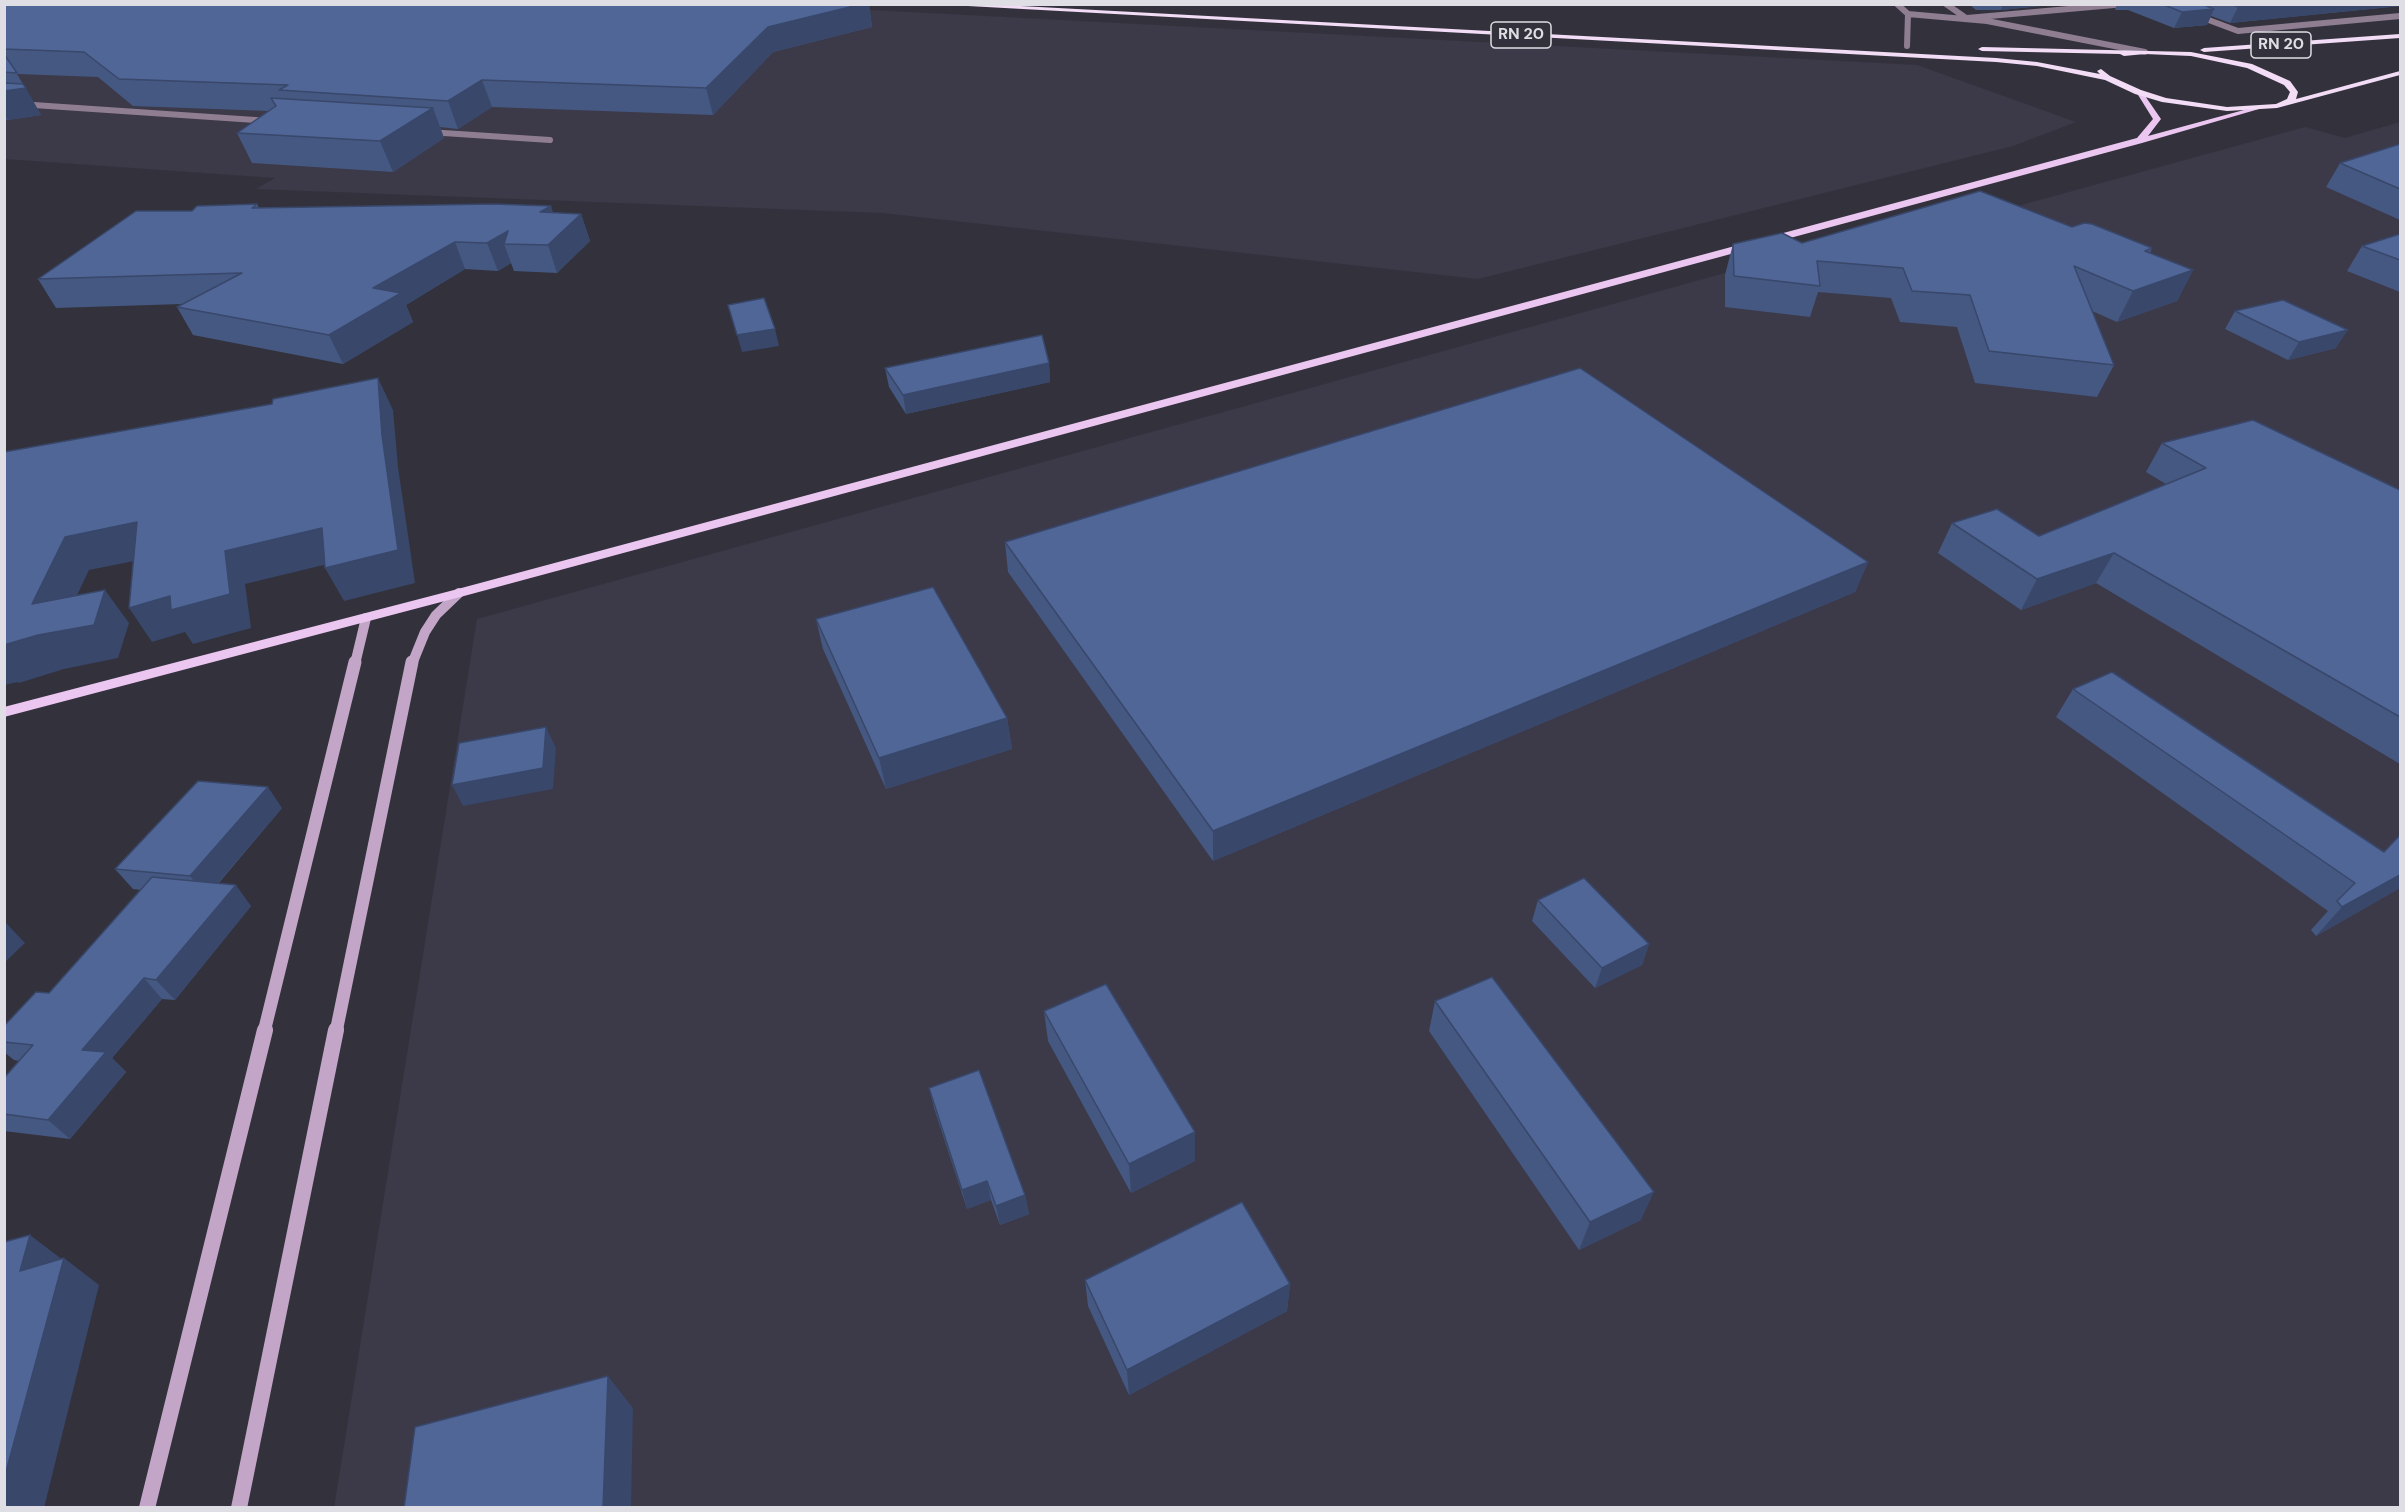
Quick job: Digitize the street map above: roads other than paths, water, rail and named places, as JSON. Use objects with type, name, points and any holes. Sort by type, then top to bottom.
[{"type":"highway","name":"RN 20","points":[[934,4],[1996,60],[2037,64],[2107,78]]},
{"type":"highway","name":"RN 20","points":[[1094,4],[1918,46]]},
{"type":"highway","name":"RN 20","points":[[2162,52],[2400,36]]},
{"type":"highway","points":[[1974,48],[2162,52],[2221,59],[2271,74],[2287,84],[2294,92],[2291,100],[2277,106]]},
{"type":"highway","points":[[2134,52],[2114,56],[2102,62],[2099,69],[2107,78],[2138,92],[2196,106],[2255,109],[2277,106],[2400,72]]},
{"type":"main road","points":[[2138,92],[2157,119],[2139,141]]},
{"type":"main road","points":[[4,712],[366,618],[2255,109]]},
{"type":"main road","points":[[239,1508],[411,665],[425,632],[436,615],[459,593]]},
{"type":"main road","points":[[147,1508],[366,618]]},
{"type":"street","points":[[1897,4],[1908,14],[1967,18],[2145,52]]},
{"type":"street","points":[[1946,4],[1967,18],[2125,4]]},
{"type":"street","points":[[2166,4],[2238,32],[2400,16]]},
{"type":"street","points":[[1907,46],[1908,14]]},
{"type":"street","points":[[4,103],[277,122]]},
{"type":"street","points":[[419,131],[550,140]]}]
